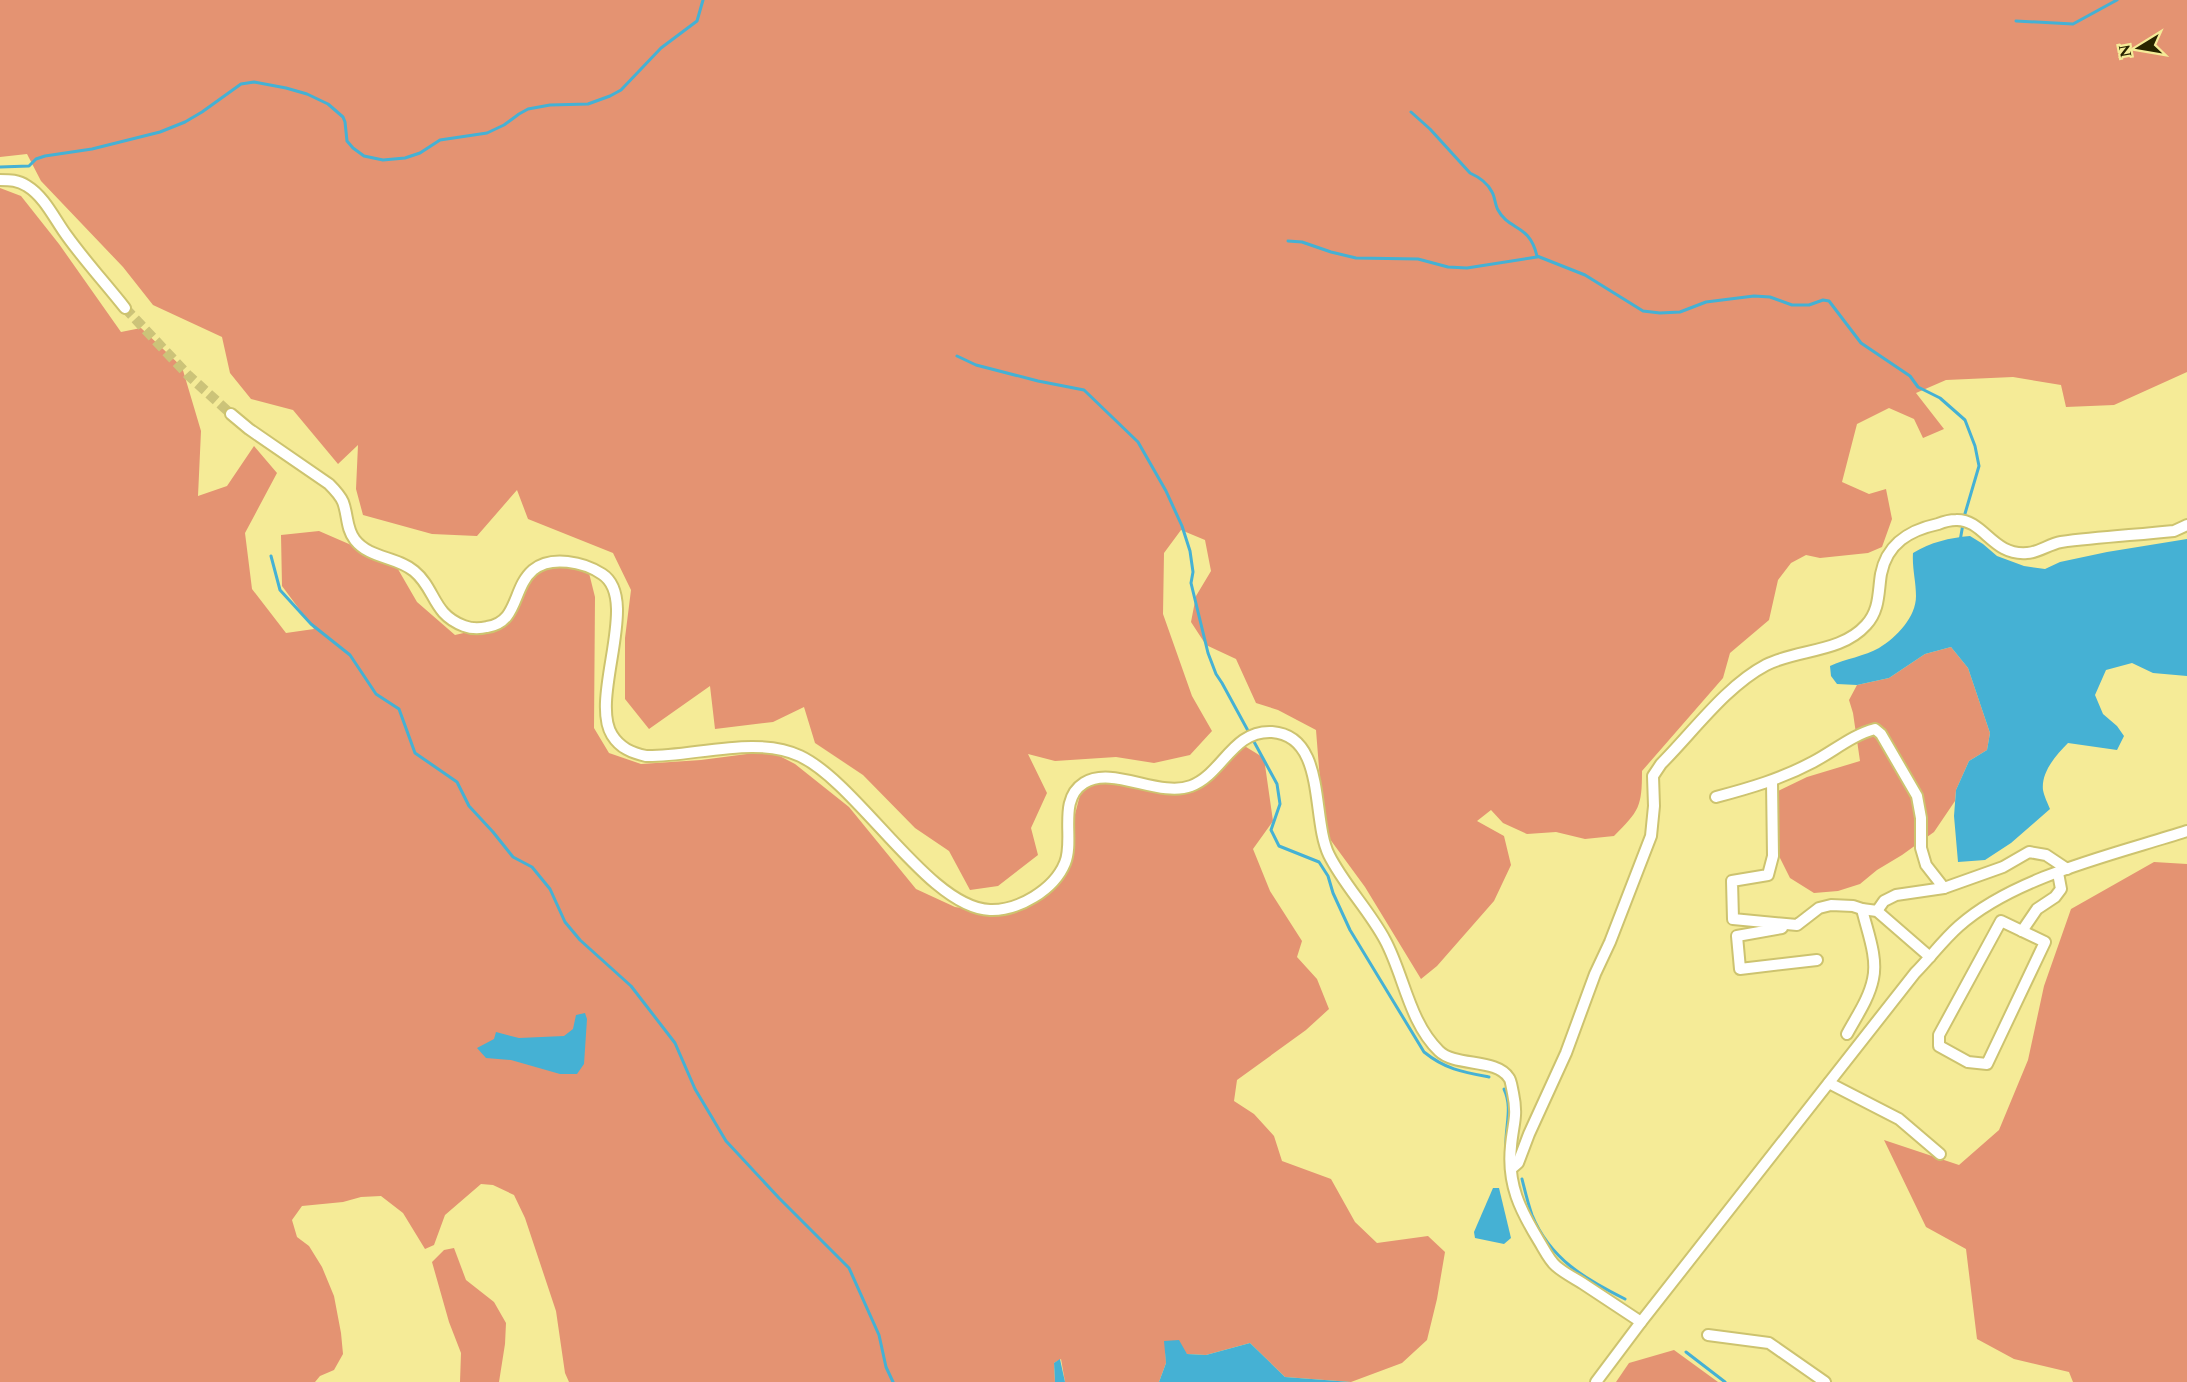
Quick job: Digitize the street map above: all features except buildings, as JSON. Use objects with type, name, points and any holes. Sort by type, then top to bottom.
[{"type":"street","points":[[0,180],[13,180],[26,185],[35,193],[125,308]]},
{"type":"street","points":[[231,414],[329,484],[344,504],[350,534],[363,550],[402,563],[412,569],[421,577],[443,614],[466,627],[490,627],[503,621],[512,612],[523,585],[534,570],[557,561],[571,562],[602,574],[610,581],[616,602],[606,708],[611,734],[620,745],[632,753],[646,756],[769,747],[801,756],[830,778],[947,893],[963,904],[990,910],[1002,909],[1034,899],[1058,874],[1066,861],[1068,815],[1072,797],[1085,782],[1097,778],[1111,778],[1164,788],[1176,789],[1192,786],[1204,778],[1240,741],[1251,735],[1269,732],[1296,740],[1310,759],[1323,837],[1329,855],[1386,941],[1424,1032],[1441,1054],[1456,1061],[1486,1065],[1507,1074],[1511,1080],[1517,1110],[1511,1147],[1512,1183],[1521,1212],[1553,1264],[1641,1322]]},
{"type":"street","points":[[1511,1169],[1518,1163],[1566,1053],[1595,974],[1610,942],[1651,836],[1654,806],[1653,776],[1661,764],[1737,684],[1768,664],[1829,647],[1851,637],[1866,625],[1878,603],[1881,572],[1889,551],[1904,536],[1929,526],[1956,519],[1975,525],[2004,550],[2027,554],[2059,543],[2174,531],[2187,525]]},
{"type":"street","points":[[1716,797],[1772,782],[1815,761],[1862,733],[1875,729],[1881,734],[1917,796],[1921,818],[1921,848],[1926,866],[1944,888]]},
{"type":"street","points":[[1772,782],[1773,856],[1768,875],[1732,881],[1733,919],[1797,925]]},
{"type":"street","points":[[1596,1382],[1915,973],[1959,925],[2002,897],[2062,871],[2187,831]]},
{"type":"street","points":[[1877,911],[1884,902],[1896,895],[1944,888],[2003,867],[2029,852],[2046,855],[2062,871],[2061,889],[2055,897],[2037,909],[2022,931]]},
{"type":"street","points":[[1817,960],[1740,969],[1737,936],[1797,925],[1819,908],[1831,905],[1853,906],[1877,911],[1930,957]]},
{"type":"street","points":[[1847,1034],[1868,995],[1873,978],[1874,961],[1862,909]]},
{"type":"street","points":[[2001,921],[2022,931],[2045,942],[1987,1064],[1968,1062],[1939,1046],[1939,1035],[2001,921]]},
{"type":"street","points":[[1829,1083],[1899,1119],[1940,1154]]},
{"type":"street","points":[[1708,1335],[1769,1343],[1825,1382]]},
{"type":"shaded area","points":[[0,0],[2187,0],[2187,372],[2114,405],[2066,407],[2061,385],[2013,377],[1946,380],[1916,393],[1944,429],[1923,438],[1914,419],[1889,408],[1857,424],[1842,482],[1869,494],[1886,489],[1892,519],[1882,547],[1868,553],[1820,558],[1806,555],[1791,563],[1778,580],[1769,620],[1730,653],[1723,678],[1642,771],[1640,801],[1637,808],[1614,836],[1585,839],[1556,832],[1527,834],[1503,823],[1491,810],[1477,821],[1504,836],[1511,865],[1494,901],[1437,966],[1421,979],[1365,887],[1324,831],[1316,730],[1278,710],[1256,703],[1236,659],[1206,645],[1191,622],[1196,596],[1211,571],[1205,540],[1181,530],[1164,553],[1163,614],[1192,696],[1212,731],[1190,755],[1154,763],[1116,757],[1055,761],[1028,754],[1047,793],[1031,828],[1038,855],[998,886],[970,890],[949,851],[915,828],[863,775],[815,743],[804,707],[773,722],[715,729],[710,686],[649,729],[625,699],[625,638],[631,590],[613,553],[528,519],[517,490],[477,536],[432,534],[363,515],[356,489],[358,445],[338,464],[293,410],[251,399],[230,373],[222,337],[153,305],[123,267],[41,181],[27,154],[0,157]]},
{"type":"shaded area","points":[[0,188],[21,196],[59,244],[121,332],[141,328],[182,367],[201,431],[198,496],[227,486],[254,446],[277,473],[245,533],[252,589],[286,633],[314,629],[282,586],[281,535],[319,531],[395,564],[417,602],[455,635],[498,625],[534,570],[563,564],[589,573],[595,597],[594,728],[609,753],[641,764],[701,760],[770,751],[795,764],[849,807],[916,889],[955,907],[1003,914],[1036,900],[1071,860],[1073,822],[1081,791],[1096,776],[1162,786],[1194,782],[1238,742],[1264,758],[1273,821],[1253,849],[1270,891],[1302,941],[1297,957],[1317,979],[1329,1009],[1306,1030],[1237,1080],[1234,1101],[1254,1114],[1274,1136],[1282,1161],[1331,1179],[1355,1222],[1377,1243],[1428,1236],[1445,1252],[1427,1340],[1402,1363],[1351,1382],[1285,1377],[1250,1343],[1206,1355],[1187,1354],[1165,1342],[1166,1363],[1159,1382],[1065,1382],[1061,1359],[1054,1363],[1055,1382],[569,1382],[565,1373],[556,1311],[525,1218],[514,1195],[493,1185],[481,1184],[445,1215],[434,1245],[425,1249],[403,1213],[381,1196],[302,1206],[292,1220],[297,1237],[309,1246],[322,1267],[334,1296],[343,1354],[334,1370],[320,1376],[315,1382],[0,1382]]},
{"type":"shaded area","points":[[1951,647],[1968,668],[1990,733],[1987,750],[1969,761],[1956,790],[1955,801],[1934,832],[1860,884],[1838,891],[1814,893],[1790,878],[1777,852],[1771,824],[1778,791],[1807,777],[1860,761],[1849,700],[1857,685],[1889,678],[1925,654]]},
{"type":"shaded area","points":[[2154,862],[2187,864],[2187,1382],[2073,1382],[2069,1372],[2014,1359],[1977,1339],[1966,1249],[1926,1227],[1884,1140],[1959,1165],[1999,1130],[2028,1060],[2044,986],[2071,909]]},
{"type":"shaded area","points":[[454,1248],[466,1280],[494,1302],[506,1323],[499,1382],[460,1382],[461,1353],[449,1322],[432,1262],[444,1250]]},
{"type":"shaded area","points":[[1674,1350],[1718,1382],[1616,1382],[1629,1363]]},
{"type":"water","points":[[1970,536],[1997,556],[2024,566],[2045,569],[2060,562],[2107,552],[2187,539],[2187,676],[2153,673],[2132,663],[2106,670],[2095,695],[2103,714],[2117,726],[2124,736],[2117,750],[2068,743],[2054,758],[2044,777],[2043,790],[2050,809],[2011,843],[1985,860],[1958,862],[1954,816],[1956,790],[1969,761],[1987,750],[1990,733],[1968,668],[1951,647],[1925,654],[1889,678],[1857,685],[1837,684],[1831,676],[1830,666],[1879,648],[1904,626],[1913,611],[1916,596],[1913,553],[1940,541]]},
{"type":"water","points":[[585,1013],[587,1019],[584,1064],[577,1074],[560,1074],[511,1060],[486,1058],[477,1048],[494,1039],[496,1032],[519,1038],[564,1036],[573,1029],[576,1015]]},
{"type":"water","points":[[1493,1188],[1499,1188],[1511,1238],[1504,1244],[1475,1238],[1474,1232]]},
{"type":"water","points":[[1179,1340],[1187,1354],[1206,1355],[1250,1343],[1285,1377],[1351,1382],[1159,1382],[1166,1363],[1164,1341]]},
{"type":"water","points":[[1060,1359],[1065,1382],[1055,1382],[1054,1363]]},
{"type":"waterway","points":[[0,167],[29,166],[36,159],[45,156],[92,149],[160,132],[202,112],[241,84],[254,82],[307,94],[328,104],[343,117],[347,141],[364,156],[383,160],[405,158],[420,153],[440,140],[487,133],[528,109],[550,105],[588,104],[610,96],[621,90],[661,48],[697,21],[703,0]]},
{"type":"waterway","points":[[2016,21],[2073,24],[2117,0]]},
{"type":"waterway","points":[[1411,112],[1430,129],[1470,173],[1488,186],[1503,217],[1524,232],[1537,256],[1585,275],[1643,311],[1680,312],[1706,302],[1754,296],[1770,297],[1792,305],[1809,305],[1823,300],[1829,301],[1861,343],[1910,376],[1918,387],[1940,398],[1965,420],[1975,446],[1979,466],[1964,517]]},
{"type":"waterway","points":[[1288,241],[1302,242],[1356,258],[1418,259],[1448,267],[1467,268],[1537,257]]},
{"type":"waterway","points":[[957,356],[976,365],[1084,390],[1138,442],[1166,491],[1182,526],[1190,551],[1193,572],[1191,583],[1208,653],[1216,674],[1277,784],[1280,804],[1271,830],[1279,846],[1319,862],[1328,876],[1350,930],[1424,1052],[1454,1069],[1489,1077]]},
{"type":"waterway","points":[[1960,541],[1963,524]]},
{"type":"waterway","points":[[271,556],[280,590],[311,624],[350,655],[376,694],[399,709],[415,753],[457,782],[469,806],[513,857],[532,867],[550,889],[565,922],[580,940],[631,986],[675,1043],[695,1089],[726,1141],[849,1268],[879,1335],[886,1367],[893,1382]]},
{"type":"waterway","points":[[1504,1089],[1508,1103],[1506,1146]]},
{"type":"waterway","points":[[1522,1179],[1532,1215],[1548,1244],[1570,1266],[1596,1284],[1625,1299]]},
{"type":"waterway","points":[[1686,1352],[1725,1382]]},
{"type":"tunnel","points":[[125,308],[188,375],[231,414]]}]
